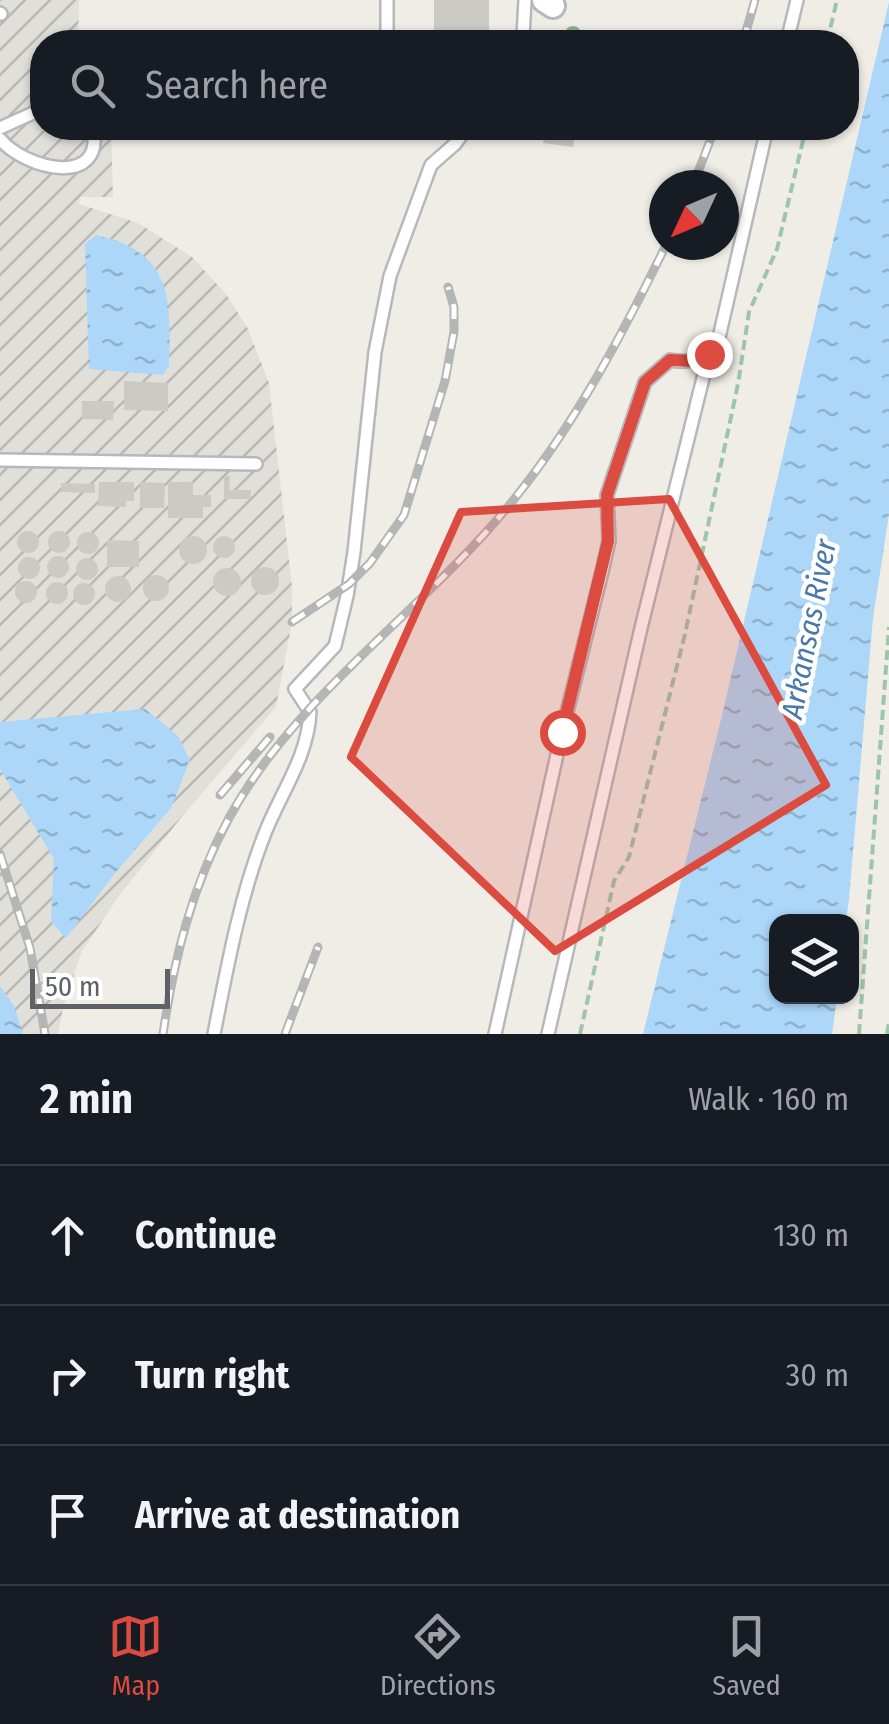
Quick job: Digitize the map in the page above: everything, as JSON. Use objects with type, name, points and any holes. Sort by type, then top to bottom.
[{"type":"lane","points":[[387,0],[387,30]]},
{"type":"lane","points":[[521,30],[525,0]]},
{"type":"lane","points":[[790,30],[797,0]]},
{"type":"lane","points":[[0,128],[30,114]]},
{"type":"lane","points":[[0,139],[12,154],[38,166],[68,169],[88,156],[94,140]]},
{"type":"lane","points":[[214,1034],[248,886],[265,833],[305,749],[310,712],[296,689],[335,646],[354,552],[375,352],[390,276],[431,165],[459,140]]},
{"type":"lane","points":[[548,1034],[641,628],[709,354],[718,342],[726,313],[764,140]]},
{"type":"lane","points":[[494,1034],[602,572],[608,541],[607,495],[623,443],[645,382],[653,372],[670,360],[693,361],[709,354]]},
{"type":"lane","points":[[0,460],[256,464]]},
{"type":"path","points":[[830,30],[836,0]]},
{"type":"path","points":[[580,1034],[614,881],[628,857],[685,634],[738,384],[748,312],[778,249],[803,140]]},
{"type":"path","points":[[859,1034],[889,627]]},
{"type":"path","points":[[887,1034],[889,1023]]},
{"type":"highlighted area","points":[[669,499],[826,785],[555,951],[351,757],[461,512]]},
{"type":"shaded area","points":[[0,0],[79,0],[78,30],[30,30],[30,140],[111,140],[113,197],[80,197],[79,204],[138,223],[192,257],[226,294],[248,329],[269,383],[292,587],[292,622],[276,707],[180,819],[119,896],[82,951],[58,1034],[0,1034]]},
{"type":"water","name":"Arkansas River","points":[[889,2],[889,514],[873,618],[849,899],[847,914],[769,914],[769,1004],[836,1004],[832,1034],[643,1034],[857,140]]},
{"type":"water","points":[[96,235],[140,253],[162,282],[170,342],[169,366],[163,375],[89,369],[85,244]]},
{"type":"water","points":[[145,709],[178,736],[190,760],[171,808],[66,938],[51,922],[54,859],[0,769],[0,722]]},
{"type":"water","points":[[0,986],[14,1006],[23,1034],[0,1034]]},
{"type":"building","points":[[434,0],[489,0],[489,30],[434,30]]},
{"type":"building","points":[[543,140],[574,140],[573,147],[543,143]]},
{"type":"building","points":[[124,381],[168,383],[168,411],[124,410]]},
{"type":"building","points":[[82,401],[114,401],[113,420],[82,419]]},
{"type":"building","points":[[224,476],[230,476],[229,490],[251,490],[251,499],[224,499]]},
{"type":"building","points":[[99,482],[134,482],[134,501],[126,501],[126,507],[98,506]]},
{"type":"building","points":[[140,482],[165,483],[164,508],[140,508]]},
{"type":"building","points":[[168,482],[193,482],[193,495],[211,495],[211,507],[203,507],[203,518],[168,518]]},
{"type":"building","points":[[61,483],[95,484],[95,493],[61,492]]},
{"type":"building","points":[[28,531],[39,542],[28,553],[17,542]]},
{"type":"building","points":[[59,531],[70,542],[59,553],[48,542]]},
{"type":"building","points":[[88,532],[99,543],[88,554],[77,543]]},
{"type":"building","points":[[193,536],[203,540],[207,550],[203,560],[193,564],[183,560],[179,550],[183,540]]},
{"type":"building","points":[[224,536],[235,547],[224,558],[213,547]]},
{"type":"building","points":[[107,540],[139,541],[139,567],[107,567]]},
{"type":"building","points":[[58,556],[69,567],[58,578],[47,567]]},
{"type":"building","points":[[29,557],[40,568],[29,579],[18,568]]},
{"type":"building","points":[[87,558],[98,569],[87,580],[76,569]]},
{"type":"building","points":[[265,567],[275,571],[279,581],[275,591],[265,595],[255,591],[251,581],[255,571]]},
{"type":"building","points":[[227,568],[237,572],[241,582],[237,592],[227,596],[217,592],[213,582],[217,572]]},
{"type":"building","points":[[156,575],[165,579],[169,588],[165,597],[156,601],[147,597],[143,588],[147,579]]},
{"type":"building","points":[[118,576],[127,580],[131,589],[127,598],[118,602],[109,598],[105,589],[109,580]]},
{"type":"building","points":[[26,581],[37,592],[26,603],[15,592]]},
{"type":"building","points":[[57,582],[68,593],[57,604],[46,593]]},
{"type":"building","points":[[84,583],[95,594],[84,605],[73,594]]},
{"type":"railway","points":[[746,30],[755,0]]},
{"type":"railway","points":[[699,170],[710,140]]},
{"type":"railway","points":[[163,1034],[179,951],[195,896],[229,818],[257,773],[290,730],[443,577],[538,469],[598,376],[658,260]]},
{"type":"railway","points":[[292,622],[349,584],[370,563],[404,515],[445,381],[454,332],[454,307],[448,287]]},
{"type":"railway","points":[[220,795],[270,737]]},
{"type":"railway","points":[[0,854],[30,948],[45,1034]]},
{"type":"railway","points":[[285,1034],[318,947]]},
{"type":"route","points":[[562,732],[608,541],[607,495],[645,382],[670,360],[693,361],[709,354]]}]
